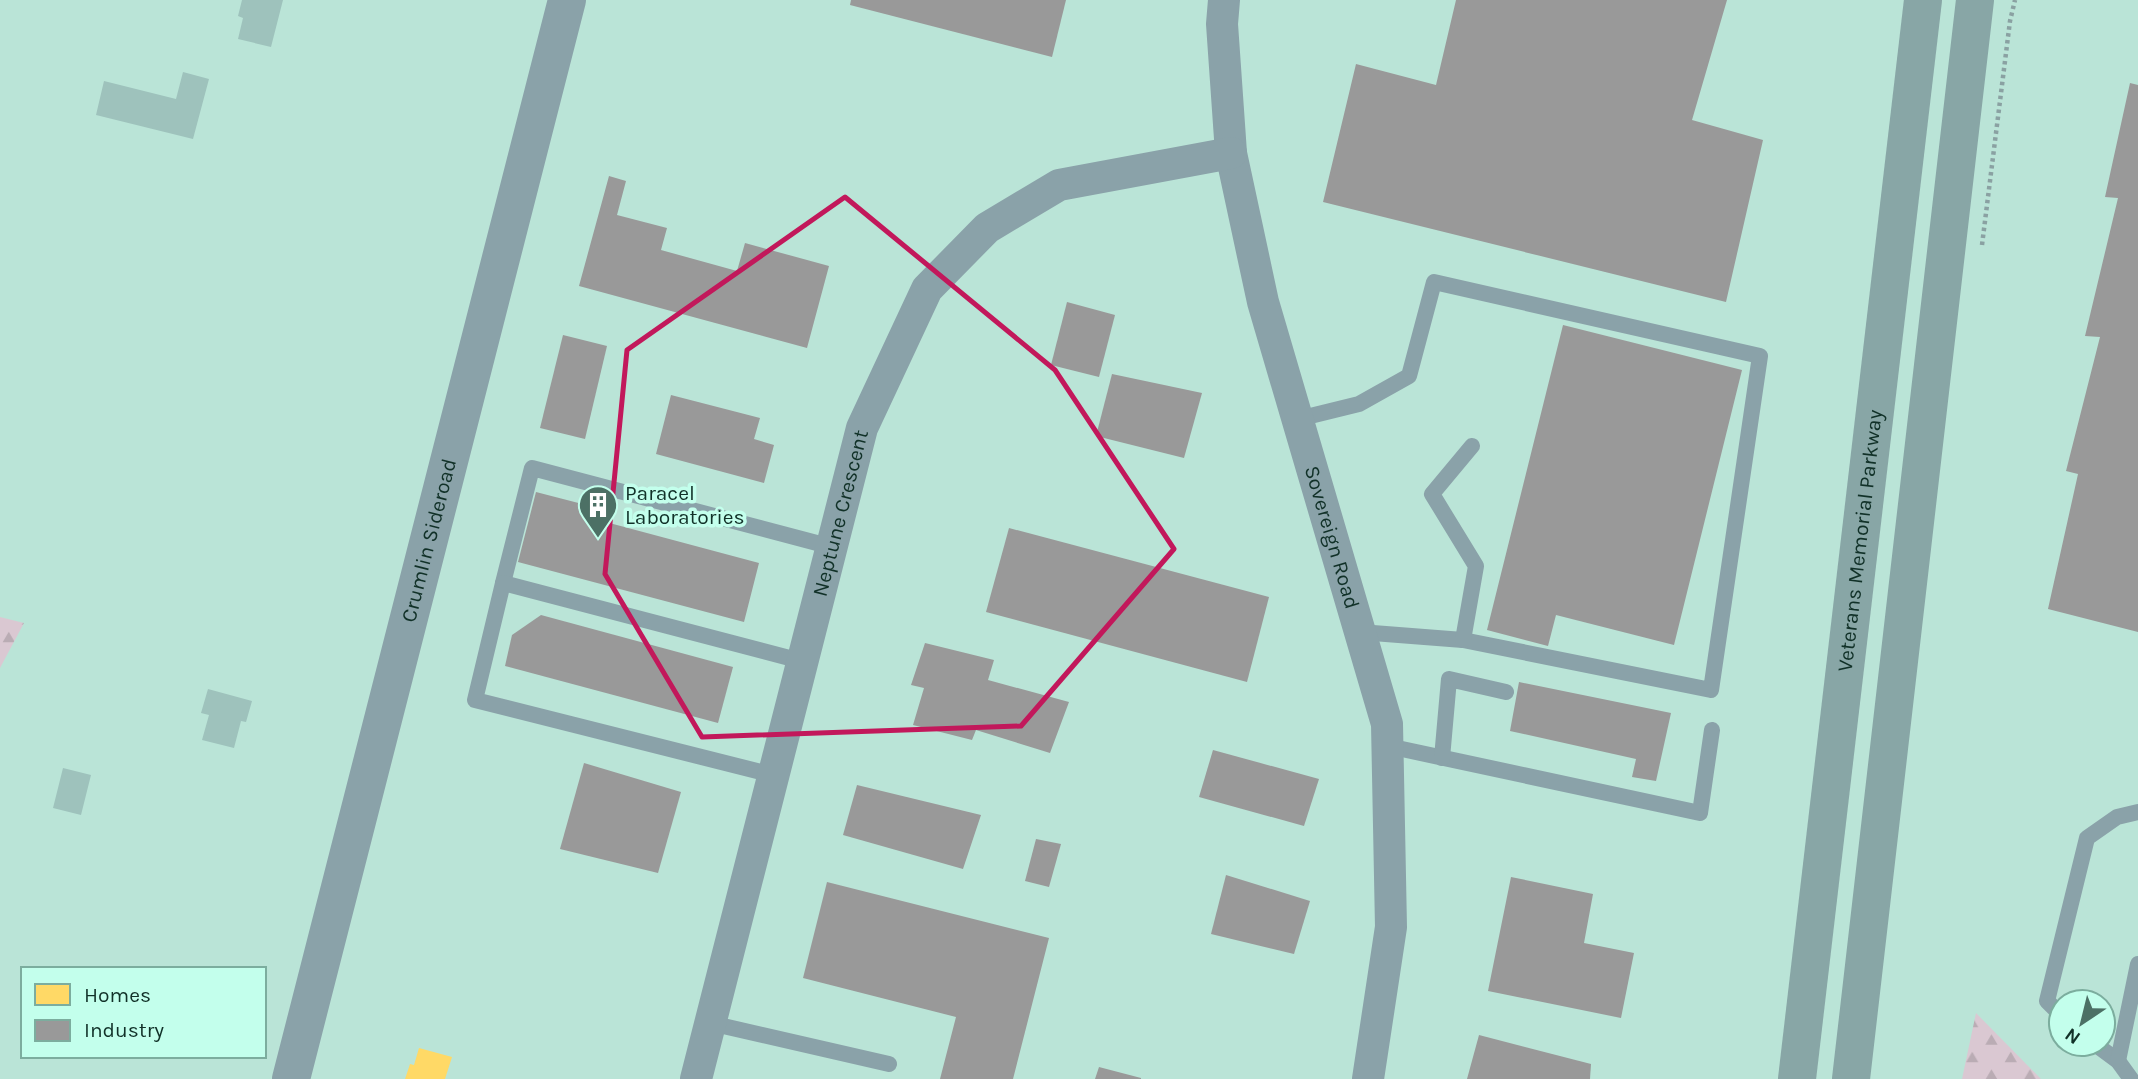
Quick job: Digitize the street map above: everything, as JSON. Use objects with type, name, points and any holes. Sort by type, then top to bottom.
[{"type":"highway","name":"Veterans Memorial Parkway","points":[[1797,1079],[1923,0]]},
{"type":"highway","points":[[1851,1079],[1975,0]]},
{"type":"street","name":"Crumlin Sideroad","points":[[291,1079],[567,0]]},
{"type":"street","name":"Sovereign Road","points":[[1224,0],[1222,24],[1231,153],[1263,302],[1387,724],[1391,927],[1368,1079]]},
{"type":"street","name":"Neptune Crescent","points":[[696,1079],[862,428],[927,289],[987,228],[1059,184],[1231,153]]},
{"type":"lane","points":[[1298,419],[1359,404],[1409,376],[1434,282],[1759,356],[1711,690],[1463,640],[1360,632]]},
{"type":"lane","points":[[1463,640],[1476,566],[1432,494],[1472,446]]},
{"type":"lane","points":[[773,775],[475,700],[532,468],[832,547]]},
{"type":"lane","points":[[503,583],[801,661]]},
{"type":"lane","points":[[1442,758],[1449,679],[1506,692]]},
{"type":"lane","points":[[1388,746],[1700,813],[1712,730]]},
{"type":"lane","points":[[2050,988],[2087,838],[2118,817],[2138,812]]},
{"type":"lane","points":[[2118,1061],[2138,964]]},
{"type":"lane","points":[[710,1023],[889,1064]]},
{"type":"lane","points":[[2114,1058],[2131,1079]]},
{"type":"highlighted area","points":[[845,197],[1055,370],[1174,549],[1021,726],[702,737],[605,574],[627,350]]},
{"type":"green space","points":[[0,617],[24,623],[0,668]]},
{"type":"green space","points":[[1976,1013],[2041,1079],[1962,1079]]},
{"type":"building: Homes","points":[[419,1048],[452,1057],[445,1079],[405,1079],[410,1064],[414,1065]]},
{"type":"building: Industry","points":[[851,0],[1066,0],[1052,57],[850,5]]},
{"type":"building: Industry","points":[[1456,0],[1727,0],[1692,120],[1763,140],[1726,302],[1323,202],[1356,64],[1436,85]]},
{"type":"building: Industry","points":[[2130,83],[2138,85],[2138,632],[2048,609],[2078,474],[2066,471],[2100,337],[2085,336],[2118,198],[2105,197]]},
{"type":"building: Industry","points":[[609,176],[626,181],[617,215],[667,228],[661,250],[737,271],[745,243],[829,266],[807,348],[579,286]]},
{"type":"building: Industry","points":[[1067,302],[1115,315],[1099,377],[1051,365]]},
{"type":"building: Industry","points":[[1563,325],[1742,370],[1674,645],[1556,615],[1548,646],[1487,630]]},
{"type":"building: Industry","points":[[563,335],[607,346],[585,439],[540,428]]},
{"type":"building: Industry","points":[[1112,374],[1202,393],[1184,458],[1096,436]]},
{"type":"building: Industry","points":[[671,395],[760,418],[754,439],[774,445],[764,483],[656,454]]},
{"type":"building: Industry","name":"Paracel Laboratories","points":[[536,492],[590,506],[587,517],[759,563],[744,622],[518,562]]},
{"type":"building: Industry","points":[[1009,528],[1269,597],[1247,682],[986,612]]},
{"type":"building: Industry","points":[[541,615],[733,667],[718,723],[505,666],[512,635]]},
{"type":"building: Industry","points":[[925,643],[994,660],[988,680],[1069,702],[1050,753],[976,730],[972,740],[913,725],[924,688],[911,685]]},
{"type":"building: Industry","points":[[1519,682],[1671,713],[1656,781],[1632,777],[1636,759],[1510,731]]},
{"type":"building: Industry","points":[[1213,750],[1319,779],[1304,826],[1199,797]]},
{"type":"building: Industry","points":[[584,763],[681,792],[658,873],[560,849]]},
{"type":"building: Industry","points":[[857,785],[981,815],[963,869],[843,835]]},
{"type":"building: Industry","points":[[1036,839],[1061,844],[1049,887],[1025,881]]},
{"type":"building: Industry","points":[[1226,875],[1310,901],[1294,954],[1211,934]]},
{"type":"building: Industry","points":[[1511,877],[1593,894],[1584,943],[1634,953],[1621,1018],[1488,991]]},
{"type":"building: Industry","points":[[827,882],[1049,938],[1013,1079],[940,1079],[956,1017],[803,978]]},
{"type":"building: Industry","points":[[1479,1035],[1591,1064],[1590,1079],[1467,1079]]},
{"type":"building: Industry","points":[[1099,1067],[1141,1078],[1141,1079],[1095,1079]]},
{"type":"building: Other","points":[[242,0],[283,0],[271,47],[238,39],[243,18],[238,16]]},
{"type":"building: Other","points":[[183,72],[209,79],[193,139],[96,115],[104,81],[176,99]]},
{"type":"building: Other","points":[[208,689],[252,701],[246,722],[241,721],[234,748],[202,740],[209,715],[201,713]]},
{"type":"building: Other","points":[[63,768],[91,775],[81,815],[53,808]]},
{"type":"place","name":"Paracel Laboratories","points":[[598,539]]}]
